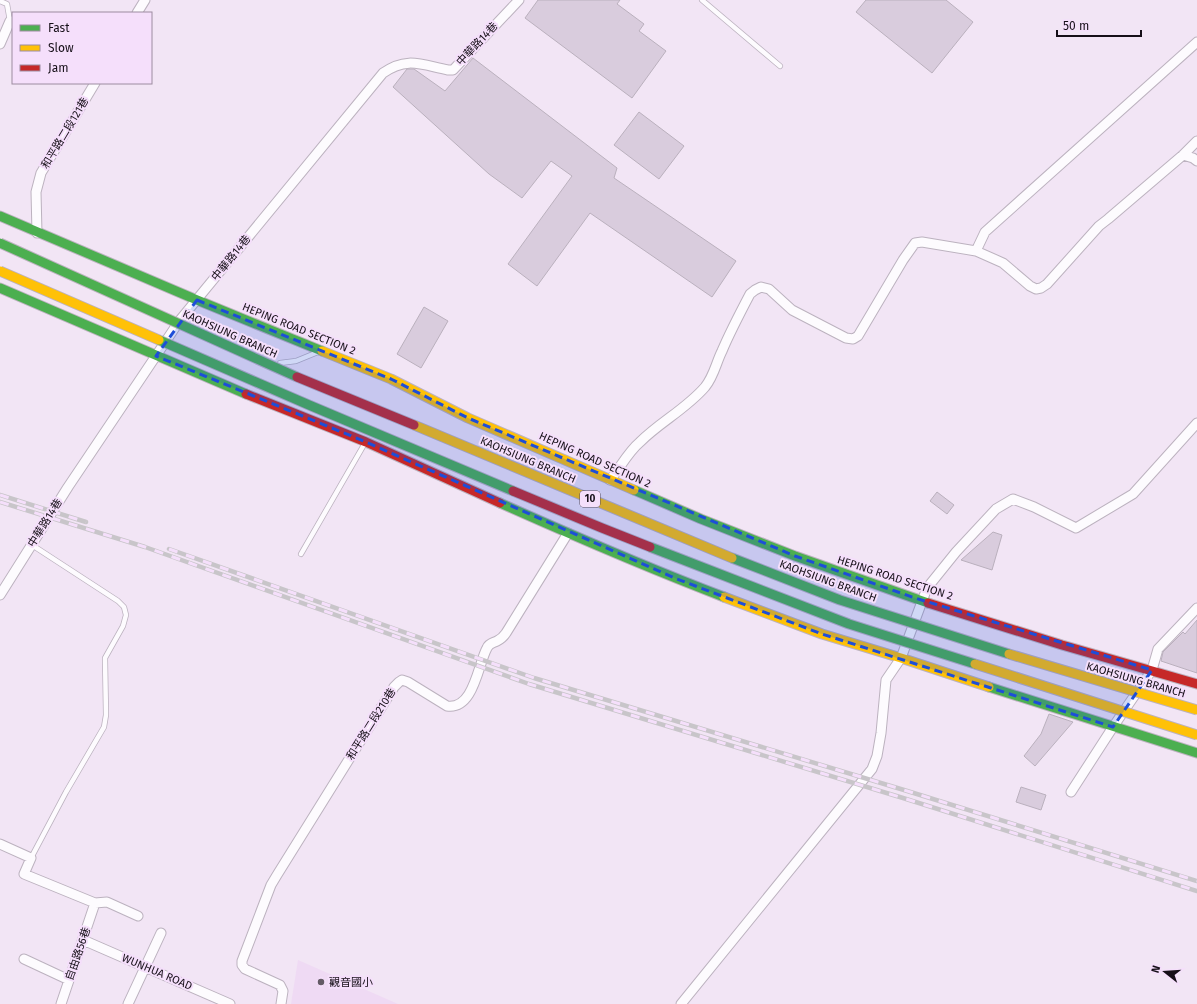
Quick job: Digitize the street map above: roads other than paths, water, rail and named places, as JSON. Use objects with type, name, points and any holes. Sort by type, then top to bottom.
[{"type":"main road","name":"HEPING ROAD SECTION 2","points":[[0,216],[197,300],[391,379],[468,418],[701,519],[795,556],[922,601],[1062,645],[1197,684]]},
{"type":"main road","name":"KAOHSIUNG BRANCH","points":[[0,243],[272,366],[783,578],[840,600],[1043,666],[1197,710]]},
{"type":"main road","name":"10","points":[[0,271],[602,528],[849,624],[1197,735]]},
{"type":"main road","points":[[0,288],[257,399],[366,442],[568,533],[677,579],[815,632],[901,658],[1113,728],[1197,753]]},
{"type":"street","points":[[138,12],[144,0]]},
{"type":"street","name":"中華路14巷","points":[[0,595],[68,487],[180,320],[383,73],[396,65],[409,62],[453,70],[519,0]]},
{"type":"street","points":[[0,44],[10,21]]},
{"type":"street","points":[[976,251],[986,232],[1197,42]]},
{"type":"street","name":"和平路二段121巷","points":[[37,232],[36,192],[41,173],[94,84]]},
{"type":"street","points":[[610,480],[640,441],[674,415],[706,386],[712,376],[731,330],[750,294],[760,287],[769,289],[792,310],[846,338],[853,339],[858,336],[903,260],[915,243],[922,242],[976,251],[1003,263],[1030,286],[1036,289],[1041,288],[1047,284],[1099,226],[1183,155],[1197,141]]},
{"type":"street","points":[[1183,155],[1197,161]]},
{"type":"street","points":[[681,1004],[872,769],[877,756],[881,733],[886,680],[901,658],[927,588],[956,552],[996,509],[1014,499],[1034,507],[1076,528],[1133,494],[1197,423]]},
{"type":"street","name":"和平路二段210巷","points":[[281,1004],[283,991],[280,985],[245,969],[242,965],[242,961],[272,885],[281,868],[399,682],[402,680],[408,682],[447,706],[456,705],[466,699],[478,677],[487,648],[490,644],[503,638],[568,533]]},
{"type":"street","points":[[1071,792],[1152,670],[1158,649],[1197,608]]},
{"type":"street","points":[[0,844],[31,858],[24,874],[95,904],[106,902],[138,916]]},
{"type":"street","name":"自由路56巷","points":[[61,1004],[95,904]]},
{"type":"street","points":[[128,1004],[161,933]]},
{"type":"street","name":"WUNHUA ROAD","points":[[83,940],[230,1004]]},
{"type":"street","points":[[24,959],[69,980]]},
{"type":"lane","points":[[702,0],[780,66]]},
{"type":"lane","points":[[0,1],[7,4],[10,21]]},
{"type":"lane","points":[[180,320],[236,350],[280,363],[296,362],[320,351]]},
{"type":"lane","points":[[300,554],[366,442]]},
{"type":"lane","points":[[31,858],[66,792],[104,727],[106,715],[105,658],[123,626],[126,615],[124,607],[118,601],[32,545]]},
{"type":"railway","points":[[0,495],[86,522]]},
{"type":"railway","points":[[0,502],[145,547],[529,684],[903,798],[1197,891]]},
{"type":"railway","points":[[169,549],[534,678],[904,790],[1197,881]]},
{"type":"place","name":"觀音國小","points":[[321,982]]}]
